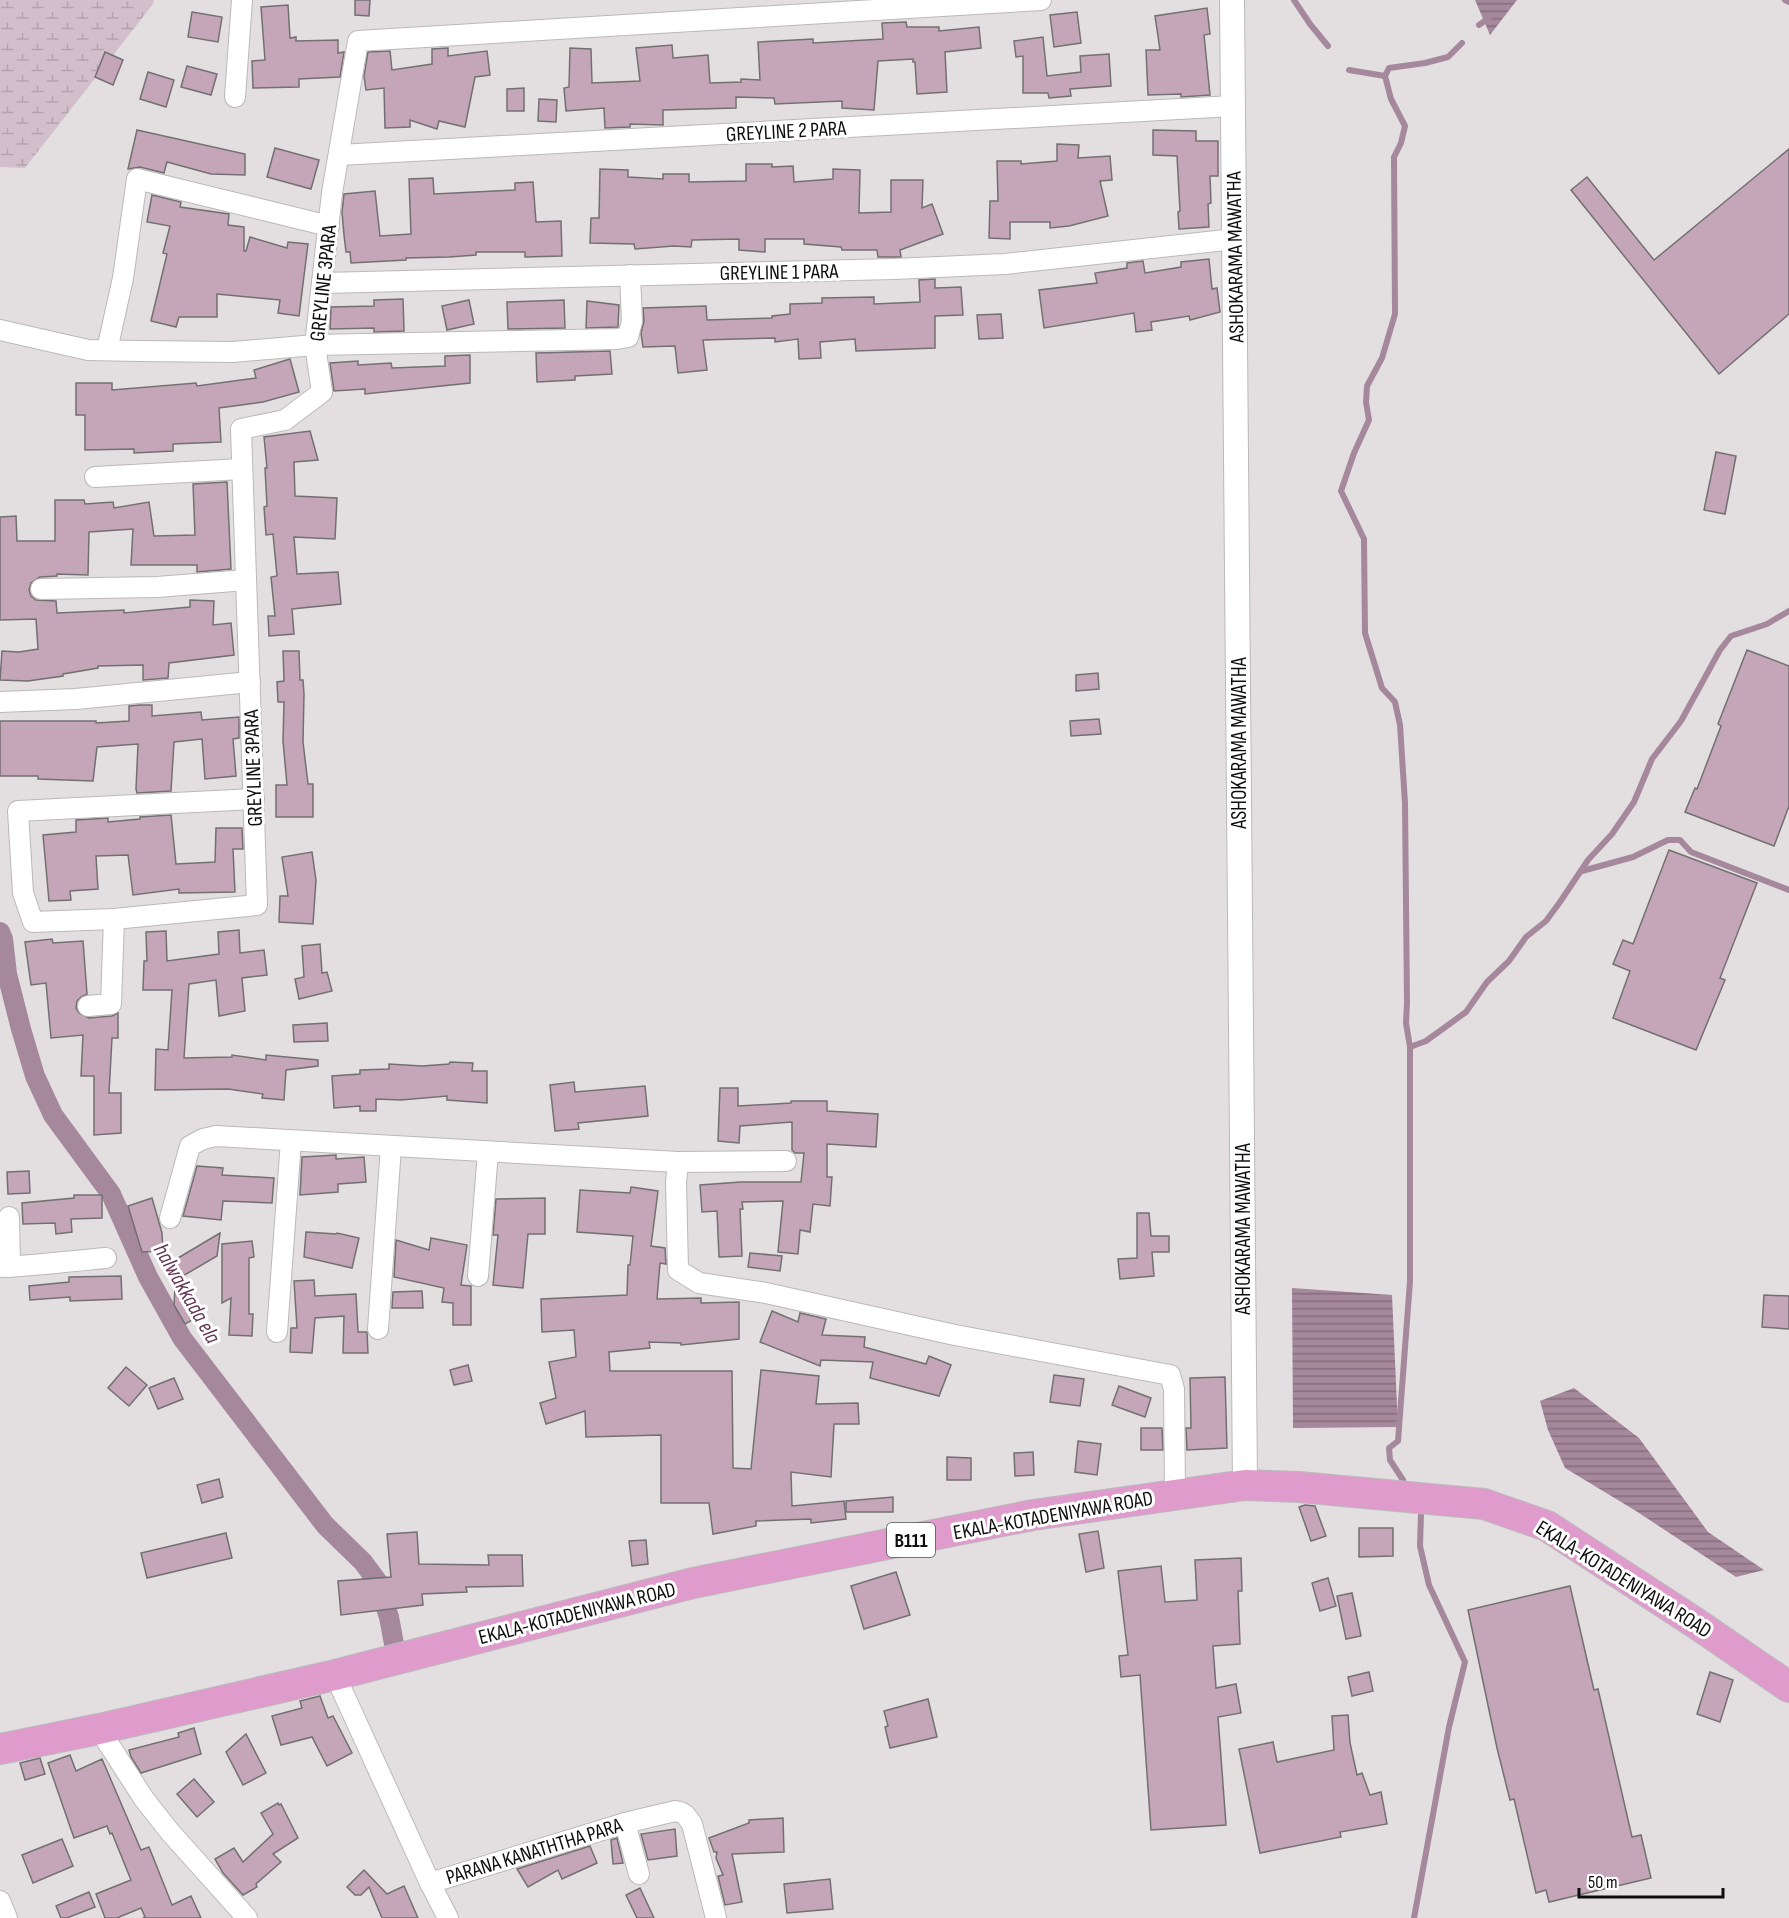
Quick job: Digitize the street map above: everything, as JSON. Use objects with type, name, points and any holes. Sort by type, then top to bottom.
[{"type":"main road","name":"EKALA-KOTADENIYAWA ROAD","points":[[0,1749],[99,1729],[335,1675],[693,1583],[1033,1515],[1245,1485],[1299,1487],[1484,1504],[1547,1526],[1789,1687]]},
{"type":"street","points":[[235,97],[242,0]]},
{"type":"street","name":"GREYLINE 3PARA","points":[[114,920],[257,905],[241,429],[285,420],[322,392],[315,345],[328,226],[358,41],[1041,0]]},
{"type":"street","name":"ASHOKARAMA MAWATHA","points":[[1232,0],[1245,1485]]},
{"type":"street","name":"GREYLINE 2 PARA","points":[[339,155],[1233,106]]},
{"type":"street","points":[[107,350],[123,278],[137,179],[328,226]]},
{"type":"street","name":"GREYLINE 1 PARA","points":[[322,283],[894,269],[1005,264],[1235,239]]},
{"type":"street","points":[[0,330],[88,350],[233,352],[315,345],[628,337],[632,321],[630,275]]},
{"type":"street","points":[[94,477],[242,469]]},
{"type":"street","points":[[41,589],[157,587],[246,580]]},
{"type":"street","points":[[0,702],[76,699],[250,682]]},
{"type":"street","points":[[88,1006],[111,1004],[114,920],[33,921],[24,892],[18,811],[254,799]]},
{"type":"street","points":[[170,1218],[190,1146],[203,1139],[216,1136],[678,1162],[786,1161]]},
{"type":"street","points":[[278,1332],[291,1141]]},
{"type":"street","points":[[378,1329],[391,1147]]},
{"type":"street","points":[[478,1276],[488,1152]]},
{"type":"street","points":[[678,1162],[676,1182],[678,1270],[699,1283],[766,1293],[955,1335],[1170,1375],[1174,1389],[1175,1494]]},
{"type":"street","points":[[9,1217],[5,1267],[106,1258]]},
{"type":"street","name":"PARANA KANATHTHA PARA","points":[[335,1675],[430,1882],[625,1823],[675,1811],[687,1815],[692,1824],[716,1918]]},
{"type":"street","points":[[99,1729],[144,1799],[247,1918]]},
{"type":"street","points":[[625,1823],[639,1874]]},
{"type":"street","points":[[430,1882],[448,1918]]},
{"type":"street","points":[[0,1901],[7,1918]]},
{"type":"green space","points":[[0,0],[154,0],[25,168],[0,167]]},
{"type":"shaded area","points":[[1475,0],[1517,0],[1490,35]]},
{"type":"shaded area","points":[[1292,1288],[1392,1295],[1398,1427],[1293,1428]]},
{"type":"shaded area","points":[[1574,1388],[1639,1438],[1708,1532],[1764,1570],[1736,1577],[1636,1511],[1565,1468],[1548,1430],[1540,1401]]},
{"type":"building","points":[[355,0],[370,0],[369,16],[355,15]]},
{"type":"building","points":[[288,5],[290,38],[296,37],[296,41],[338,40],[338,53],[344,52],[340,77],[299,79],[299,87],[253,88],[252,61],[265,60],[261,7]]},
{"type":"building","points":[[1207,8],[1210,34],[1204,35],[1210,95],[1181,97],[1181,94],[1148,95],[1146,50],[1160,50],[1155,16]]},
{"type":"building","points":[[192,12],[222,17],[218,42],[188,37]]},
{"type":"building","points":[[1077,12],[1081,43],[1054,47],[1050,15]]},
{"type":"building","points":[[906,22],[907,27],[939,27],[939,31],[979,27],[981,48],[945,52],[947,92],[917,94],[913,59],[878,61],[874,110],[842,108],[842,101],[775,104],[774,98],[736,97],[736,108],[663,110],[663,125],[630,124],[630,127],[605,128],[604,108],[566,111],[564,88],[569,87],[570,48],[591,49],[592,83],[640,81],[636,48],[672,45],[673,58],[708,55],[710,83],[741,82],[741,79],[760,80],[758,42],[813,39],[813,43],[883,39],[882,23]]},
{"type":"building","points":[[1043,37],[1047,76],[1081,72],[1080,56],[1109,54],[1111,86],[1070,89],[1071,96],[1049,98],[1048,93],[1023,93],[1023,56],[1016,57],[1014,41]]},
{"type":"building","points":[[448,48],[448,56],[487,51],[490,75],[475,77],[465,127],[439,121],[437,129],[410,120],[410,127],[385,128],[384,88],[366,90],[364,76],[368,52],[390,51],[392,70],[432,64],[432,49]]},
{"type":"building","points":[[105,52],[123,60],[113,85],[95,77]]},
{"type":"building","points":[[187,66],[217,74],[211,95],[181,87]]},
{"type":"building","points":[[148,72],[174,80],[166,107],[140,99]]},
{"type":"building","points":[[524,88],[524,111],[507,111],[507,89]]},
{"type":"building","points":[[539,99],[557,100],[556,122],[538,121]]},
{"type":"building","points":[[137,130],[245,154],[245,175],[211,174],[167,162],[164,173],[140,167],[128,169]]},
{"type":"building","points":[[1153,130],[1196,131],[1196,141],[1218,141],[1218,176],[1210,176],[1209,227],[1179,229],[1177,156],[1153,155]]},
{"type":"building","points":[[1057,144],[1079,145],[1078,158],[1110,156],[1112,180],[1100,181],[1108,216],[1069,226],[1050,228],[1050,222],[1010,222],[1010,239],[989,238],[990,201],[998,201],[997,161],[1021,161],[1021,164],[1057,161]]},
{"type":"building","points":[[275,148],[319,160],[311,189],[267,177]]},
{"type":"building","points":[[1789,149],[1789,314],[1719,374],[1571,190],[1587,177],[1654,260]]},
{"type":"building","points":[[746,164],[772,164],[772,167],[793,166],[794,182],[833,179],[833,169],[860,170],[859,213],[891,212],[891,180],[923,180],[922,208],[932,204],[943,234],[900,250],[901,257],[878,257],[877,250],[842,250],[841,247],[804,244],[804,239],[765,239],[765,252],[739,250],[739,239],[692,240],[691,247],[635,249],[634,244],[590,243],[591,218],[599,218],[600,169],[628,170],[628,177],[663,179],[663,174],[689,174],[689,182],[746,181]]},
{"type":"building","points":[[433,178],[434,194],[515,190],[515,183],[533,182],[536,222],[561,221],[562,256],[525,257],[525,252],[476,252],[476,255],[351,263],[350,252],[346,252],[344,235],[342,212],[344,194],[375,191],[380,236],[411,234],[409,179]]},
{"type":"building","points":[[152,195],[181,202],[180,207],[229,214],[228,225],[244,227],[244,251],[246,251],[250,237],[287,248],[288,242],[308,244],[299,316],[278,313],[280,300],[217,294],[217,317],[179,317],[176,327],[151,321],[167,254],[163,253],[170,226],[147,222]]},
{"type":"building","points":[[1209,259],[1212,289],[1217,288],[1220,312],[1190,320],[1189,316],[1151,322],[1152,330],[1136,332],[1134,313],[1044,328],[1039,290],[1097,283],[1095,273],[1127,268],[1127,263],[1143,261],[1145,273],[1181,267],[1181,262]]},
{"type":"building","points":[[935,279],[935,288],[961,287],[963,315],[935,316],[935,348],[856,351],[855,339],[820,342],[821,358],[799,359],[798,339],[775,342],[775,338],[703,340],[707,370],[678,373],[675,346],[643,347],[641,333],[644,321],[643,308],[706,306],[707,320],[772,318],[772,316],[790,314],[790,304],[822,303],[822,298],[874,297],[874,304],[920,302],[919,280]]},
{"type":"building","points":[[403,299],[404,331],[374,332],[374,328],[330,329],[331,307],[374,306],[374,300]]},
{"type":"building","points":[[469,300],[474,324],[447,330],[442,306]]},
{"type":"building","points":[[564,300],[565,328],[508,329],[507,302]]},
{"type":"building","points":[[587,301],[619,305],[618,327],[586,328]]},
{"type":"building","points":[[1001,314],[1003,338],[979,339],[977,315]]},
{"type":"building","points":[[610,351],[612,374],[575,376],[575,380],[537,382],[536,353]]},
{"type":"building","points":[[470,355],[470,383],[365,394],[365,389],[334,391],[330,363],[358,361],[358,365],[391,363],[392,368],[445,366],[445,356]]},
{"type":"building","points":[[290,359],[299,392],[263,402],[219,408],[221,442],[173,444],[173,451],[134,453],[134,449],[85,450],[85,415],[76,415],[76,383],[112,383],[112,390],[196,383],[197,386],[256,378],[254,370]]},
{"type":"building","points":[[310,431],[318,460],[294,462],[295,496],[337,498],[335,539],[294,537],[297,574],[338,572],[341,604],[292,609],[294,634],[269,636],[268,616],[275,616],[271,577],[277,576],[273,534],[266,535],[264,507],[267,506],[265,468],[267,468],[264,437]]},
{"type":"building","points":[[1716,452],[1736,456],[1725,514],[1704,510]]},
{"type":"building","points":[[227,482],[231,569],[197,572],[197,565],[131,565],[133,529],[89,532],[88,575],[57,574],[57,576],[40,577],[31,583],[29,590],[31,596],[36,600],[56,601],[57,613],[124,610],[124,613],[190,607],[190,600],[214,601],[213,625],[231,623],[234,655],[169,663],[168,678],[143,680],[143,665],[98,666],[98,668],[63,674],[63,676],[28,681],[0,680],[2,651],[19,652],[38,649],[36,619],[0,620],[0,517],[16,516],[17,541],[55,541],[55,500],[84,500],[85,504],[113,502],[114,508],[149,502],[154,536],[195,535],[193,484]]},
{"type":"building","points":[[1747,650],[1789,666],[1789,806],[1774,846],[1685,812],[1695,788],[1697,789],[1721,726],[1718,724]]},
{"type":"building","points":[[283,651],[299,651],[300,680],[303,680],[304,694],[303,742],[308,784],[313,784],[313,817],[276,817],[276,785],[287,785],[283,741],[284,702],[278,702],[277,682],[284,681]]},
{"type":"building","points":[[1098,673],[1099,689],[1076,691],[1076,675]]},
{"type":"building","points":[[152,705],[152,716],[201,712],[202,720],[239,717],[239,738],[233,739],[236,776],[205,779],[202,739],[174,742],[171,791],[137,793],[138,744],[97,747],[93,781],[38,779],[38,776],[0,776],[0,721],[96,721],[96,723],[129,721],[129,706]]},
{"type":"building","points":[[1099,719],[1101,734],[1071,736],[1070,721]]},
{"type":"building","points":[[171,815],[176,864],[215,862],[216,828],[242,828],[243,849],[233,849],[235,892],[179,893],[179,889],[133,895],[128,855],[96,856],[98,889],[70,891],[71,900],[49,901],[43,835],[76,832],[76,820],[108,818],[108,822]]},
{"type":"building","points":[[1669,850],[1757,883],[1720,978],[1725,980],[1696,1050],[1613,1018],[1630,971],[1613,964],[1623,940],[1633,944]]},
{"type":"building","points":[[312,852],[316,880],[313,924],[279,922],[280,896],[288,896],[282,857]]},
{"type":"building","points":[[239,930],[240,953],[264,950],[267,975],[242,978],[245,1011],[219,1016],[216,980],[189,984],[184,1058],[232,1057],[232,1055],[266,1060],[266,1055],[318,1060],[318,1066],[286,1070],[284,1100],[262,1098],[263,1094],[228,1089],[155,1090],[156,1049],[168,1050],[172,990],[143,990],[144,961],[147,961],[146,932],[166,931],[167,961],[219,954],[218,932]]},
{"type":"building","points":[[52,939],[53,943],[83,941],[87,994],[77,1001],[76,1008],[79,1013],[89,1018],[112,1016],[118,1013],[118,1038],[112,1038],[109,1093],[121,1093],[121,1133],[94,1135],[94,1076],[81,1076],[83,1035],[51,1038],[46,983],[31,985],[25,942]]},
{"type":"building","points":[[320,944],[322,973],[327,972],[332,991],[299,999],[295,979],[304,977],[302,946]]},
{"type":"building","points":[[327,1023],[328,1041],[294,1042],[293,1025]]},
{"type":"building","points":[[450,1062],[473,1063],[472,1071],[487,1071],[487,1103],[447,1100],[447,1096],[401,1100],[376,1099],[376,1111],[360,1111],[360,1106],[334,1108],[332,1076],[360,1074],[360,1070],[389,1069],[389,1064],[422,1066],[449,1064]]},
{"type":"building","points":[[574,1082],[575,1092],[645,1086],[648,1116],[578,1123],[579,1129],[555,1131],[550,1085]]},
{"type":"building","points":[[720,1088],[738,1088],[738,1106],[791,1103],[791,1101],[827,1101],[827,1111],[878,1114],[876,1147],[827,1144],[827,1177],[832,1177],[830,1206],[813,1204],[810,1232],[800,1230],[798,1254],[778,1252],[783,1201],[742,1202],[743,1209],[740,1209],[742,1256],[719,1257],[717,1211],[702,1212],[700,1185],[801,1182],[804,1153],[795,1153],[792,1150],[792,1122],[740,1126],[739,1143],[718,1141]]},
{"type":"building","points":[[336,1155],[336,1159],[364,1157],[366,1182],[338,1184],[338,1192],[300,1195],[302,1157]]},
{"type":"building","points":[[197,1166],[223,1168],[222,1175],[274,1178],[272,1203],[223,1201],[221,1220],[183,1216]]},
{"type":"building","points":[[29,1171],[30,1193],[8,1194],[7,1172]]},
{"type":"building","points":[[631,1187],[658,1191],[651,1246],[665,1248],[666,1264],[660,1263],[657,1299],[701,1298],[701,1303],[739,1302],[739,1339],[681,1345],[681,1343],[649,1342],[650,1348],[609,1352],[610,1371],[732,1371],[733,1468],[751,1469],[761,1370],[819,1376],[816,1404],[858,1403],[859,1424],[834,1424],[831,1477],[791,1472],[792,1506],[844,1501],[846,1519],[811,1523],[811,1519],[756,1521],[756,1526],[713,1534],[709,1503],[661,1503],[661,1435],[586,1437],[585,1411],[546,1424],[540,1403],[556,1398],[549,1362],[576,1357],[574,1330],[542,1332],[541,1299],[627,1295],[628,1265],[630,1265],[633,1236],[577,1232],[580,1190],[630,1193]]},
{"type":"building","points":[[74,1195],[102,1195],[102,1218],[71,1219],[72,1232],[56,1234],[55,1223],[23,1224],[22,1203],[74,1198]]},
{"type":"building","points":[[152,1198],[162,1233],[163,1251],[142,1252],[128,1206]]},
{"type":"building","points":[[545,1198],[545,1234],[528,1234],[523,1288],[493,1285],[498,1235],[493,1235],[496,1199]]},
{"type":"building","points":[[1137,1213],[1149,1213],[1151,1236],[1169,1236],[1169,1252],[1152,1252],[1154,1276],[1120,1279],[1118,1259],[1137,1258]]},
{"type":"building","points":[[306,1232],[337,1233],[359,1238],[352,1268],[304,1257]]},
{"type":"building","points":[[220,1233],[217,1256],[176,1280],[178,1258]]},
{"type":"building","points":[[431,1238],[467,1245],[461,1285],[471,1286],[471,1325],[453,1325],[453,1303],[442,1302],[444,1288],[394,1277],[396,1240],[429,1250]]},
{"type":"building","points":[[252,1241],[254,1257],[249,1258],[249,1314],[253,1314],[252,1336],[229,1335],[231,1298],[222,1303],[222,1244]]},
{"type":"building","points":[[750,1253],[782,1256],[780,1271],[748,1267]]},
{"type":"building","points":[[121,1276],[122,1299],[70,1301],[70,1297],[30,1300],[29,1286],[69,1282],[69,1277]]},
{"type":"building","points":[[314,1280],[315,1296],[356,1294],[358,1332],[367,1332],[368,1353],[343,1353],[344,1316],[315,1318],[312,1353],[290,1352],[291,1328],[297,1328],[294,1281]]},
{"type":"building","points":[[186,1282],[203,1314],[185,1324],[174,1305],[175,1288]]},
{"type":"building","points":[[422,1291],[423,1308],[392,1308],[393,1292]]},
{"type":"building","points":[[1764,1295],[1789,1296],[1789,1329],[1762,1327]]},
{"type":"building","points":[[772,1311],[798,1322],[800,1313],[826,1319],[822,1335],[865,1337],[864,1347],[926,1364],[929,1356],[951,1365],[939,1396],[870,1378],[873,1362],[821,1360],[820,1366],[760,1342]]},
{"type":"building","points":[[468,1365],[472,1381],[454,1385],[450,1370]]},
{"type":"building","points":[[126,1367],[147,1385],[129,1406],[108,1388]]},
{"type":"building","points":[[1054,1375],[1084,1379],[1080,1406],[1050,1402]]},
{"type":"building","points":[[1225,1377],[1227,1448],[1187,1450],[1186,1428],[1191,1428],[1190,1378]]},
{"type":"building","points":[[174,1378],[183,1399],[158,1409],[149,1388]]},
{"type":"building","points":[[1119,1386],[1151,1398],[1145,1417],[1112,1405]]},
{"type":"building","points":[[1141,1428],[1162,1428],[1163,1450],[1141,1450]]},
{"type":"building","points":[[1078,1441],[1101,1444],[1097,1475],[1075,1472]]},
{"type":"building","points":[[1033,1452],[1034,1475],[1015,1476],[1014,1453]]},
{"type":"building","points":[[947,1457],[971,1458],[971,1480],[947,1480]]},
{"type":"building","points":[[219,1479],[223,1497],[202,1503],[197,1485]]},
{"type":"building","points":[[893,1497],[893,1512],[846,1512],[846,1501]]},
{"type":"building","points":[[1315,1506],[1326,1536],[1311,1541],[1299,1507]]},
{"type":"building","points":[[1359,1528],[1393,1528],[1393,1556],[1359,1557]]},
{"type":"building","points":[[1098,1531],[1104,1568],[1086,1572],[1079,1534]]},
{"type":"building","points":[[417,1532],[419,1564],[489,1565],[488,1555],[522,1555],[523,1586],[466,1587],[467,1592],[422,1594],[423,1605],[341,1615],[338,1581],[391,1577],[387,1534]]},
{"type":"building","points":[[226,1533],[232,1558],[147,1578],[141,1553]]},
{"type":"building","points":[[646,1540],[648,1564],[632,1566],[629,1541]]},
{"type":"building","points":[[1241,1558],[1242,1591],[1238,1591],[1240,1644],[1213,1646],[1216,1688],[1236,1684],[1241,1713],[1218,1717],[1226,1825],[1151,1830],[1140,1675],[1121,1677],[1119,1656],[1128,1655],[1118,1571],[1161,1566],[1165,1602],[1197,1600],[1195,1560]]},
{"type":"building","points":[[896,1572],[910,1615],[864,1629],[851,1586]]},
{"type":"building","points":[[1328,1578],[1336,1606],[1320,1611],[1312,1583]]},
{"type":"building","points":[[1570,1586],[1594,1690],[1598,1689],[1632,1837],[1641,1835],[1651,1878],[1549,1902],[1546,1890],[1536,1893],[1514,1799],[1510,1800],[1468,1610]]},
{"type":"building","points":[[1352,1593],[1361,1636],[1346,1639],[1337,1596]]},
{"type":"building","points":[[1369,1672],[1373,1691],[1352,1696],[1348,1677]]},
{"type":"building","points":[[1710,1672],[1733,1680],[1720,1722],[1697,1714]]},
{"type":"building","points":[[320,1696],[328,1718],[333,1716],[352,1753],[327,1766],[312,1737],[281,1745],[272,1716],[302,1708],[300,1701]]},
{"type":"building","points":[[928,1699],[937,1737],[890,1748],[884,1711]]},
{"type":"building","points":[[1348,1715],[1350,1743],[1357,1775],[1362,1773],[1370,1795],[1381,1792],[1387,1824],[1340,1832],[1341,1837],[1260,1853],[1239,1749],[1273,1742],[1277,1762],[1334,1750],[1332,1716]]},
{"type":"building","points":[[194,1728],[201,1754],[141,1773],[129,1750],[179,1737],[178,1733]]},
{"type":"building","points":[[246,1734],[266,1773],[243,1785],[226,1752]]},
{"type":"building","points":[[70,1755],[76,1771],[102,1759],[141,1850],[149,1847],[172,1905],[191,1896],[201,1918],[143,1918],[145,1917],[141,1908],[117,1918],[105,1918],[96,1894],[131,1880],[107,1826],[74,1838],[48,1763]]},
{"type":"building","points":[[40,1758],[45,1774],[25,1780],[20,1763]]},
{"type":"building","points":[[194,1779],[214,1802],[197,1817],[177,1794]]},
{"type":"building","points":[[278,1803],[281,1804],[298,1838],[273,1854],[281,1862],[256,1884],[257,1887],[243,1895],[223,1873],[215,1859],[234,1848],[243,1862],[273,1834],[261,1813]]},
{"type":"building","points":[[783,1818],[784,1852],[732,1854],[742,1902],[725,1905],[718,1876],[723,1875],[716,1858],[717,1852],[714,1852],[709,1838],[749,1823],[749,1820]]},
{"type":"building","points":[[675,1829],[677,1856],[648,1860],[641,1834]]},
{"type":"building","points":[[617,1838],[623,1863],[613,1864],[611,1840]]},
{"type":"building","points":[[62,1839],[73,1866],[33,1883],[22,1855]]},
{"type":"building","points":[[590,1846],[597,1863],[562,1879],[558,1870],[528,1887],[517,1869]]},
{"type":"building","points":[[364,1870],[387,1894],[404,1886],[418,1918],[382,1918],[369,1887],[361,1895],[355,1895],[347,1887]]},
{"type":"building","points":[[830,1879],[833,1909],[787,1913],[784,1884]]},
{"type":"building","points":[[640,1888],[654,1918],[637,1918],[626,1895]]},
{"type":"building","points":[[89,1892],[95,1907],[67,1918],[61,1918],[56,1906]]},
{"type":"waterway","points":[[1294,0],[1328,46]]},
{"type":"waterway","points":[[1785,0],[1789,2]]},
{"type":"waterway","points":[[1479,25],[1489,18]]},
{"type":"waterway","points":[[1403,1480],[1390,1460],[1389,1448],[1398,1441],[1410,1281],[1410,1047],[1406,1023],[1405,803],[1400,725],[1395,702],[1382,688],[1365,633],[1364,539],[1341,491],[1354,453],[1369,420],[1366,402],[1367,386],[1382,358],[1395,314],[1394,157],[1401,143],[1405,126],[1391,99],[1385,76],[1389,68],[1448,57],[1462,43]]},
{"type":"waterway","points":[[1349,70],[1385,76]]},
{"type":"waterway","points":[[1410,1047],[1426,1041],[1466,1012],[1487,982],[1509,961],[1526,937],[1546,921],[1588,860],[1612,834],[1634,802],[1652,759],[1681,721],[1720,650],[1731,636],[1767,624],[1789,611]]},
{"type":"waterway","points":[[1582,871],[1633,857],[1668,840],[1680,840],[1691,852],[1789,890]]},
{"type":"waterway","name":"halwakkada ela","points":[[0,932],[3,939],[7,974],[21,1029],[35,1076],[53,1115],[111,1194],[148,1277],[182,1338],[325,1525],[363,1562],[377,1581],[389,1617],[394,1644]]},
{"type":"waterway","points":[[1414,1918],[1449,1727],[1465,1662],[1429,1585],[1420,1546],[1421,1513]]}]
